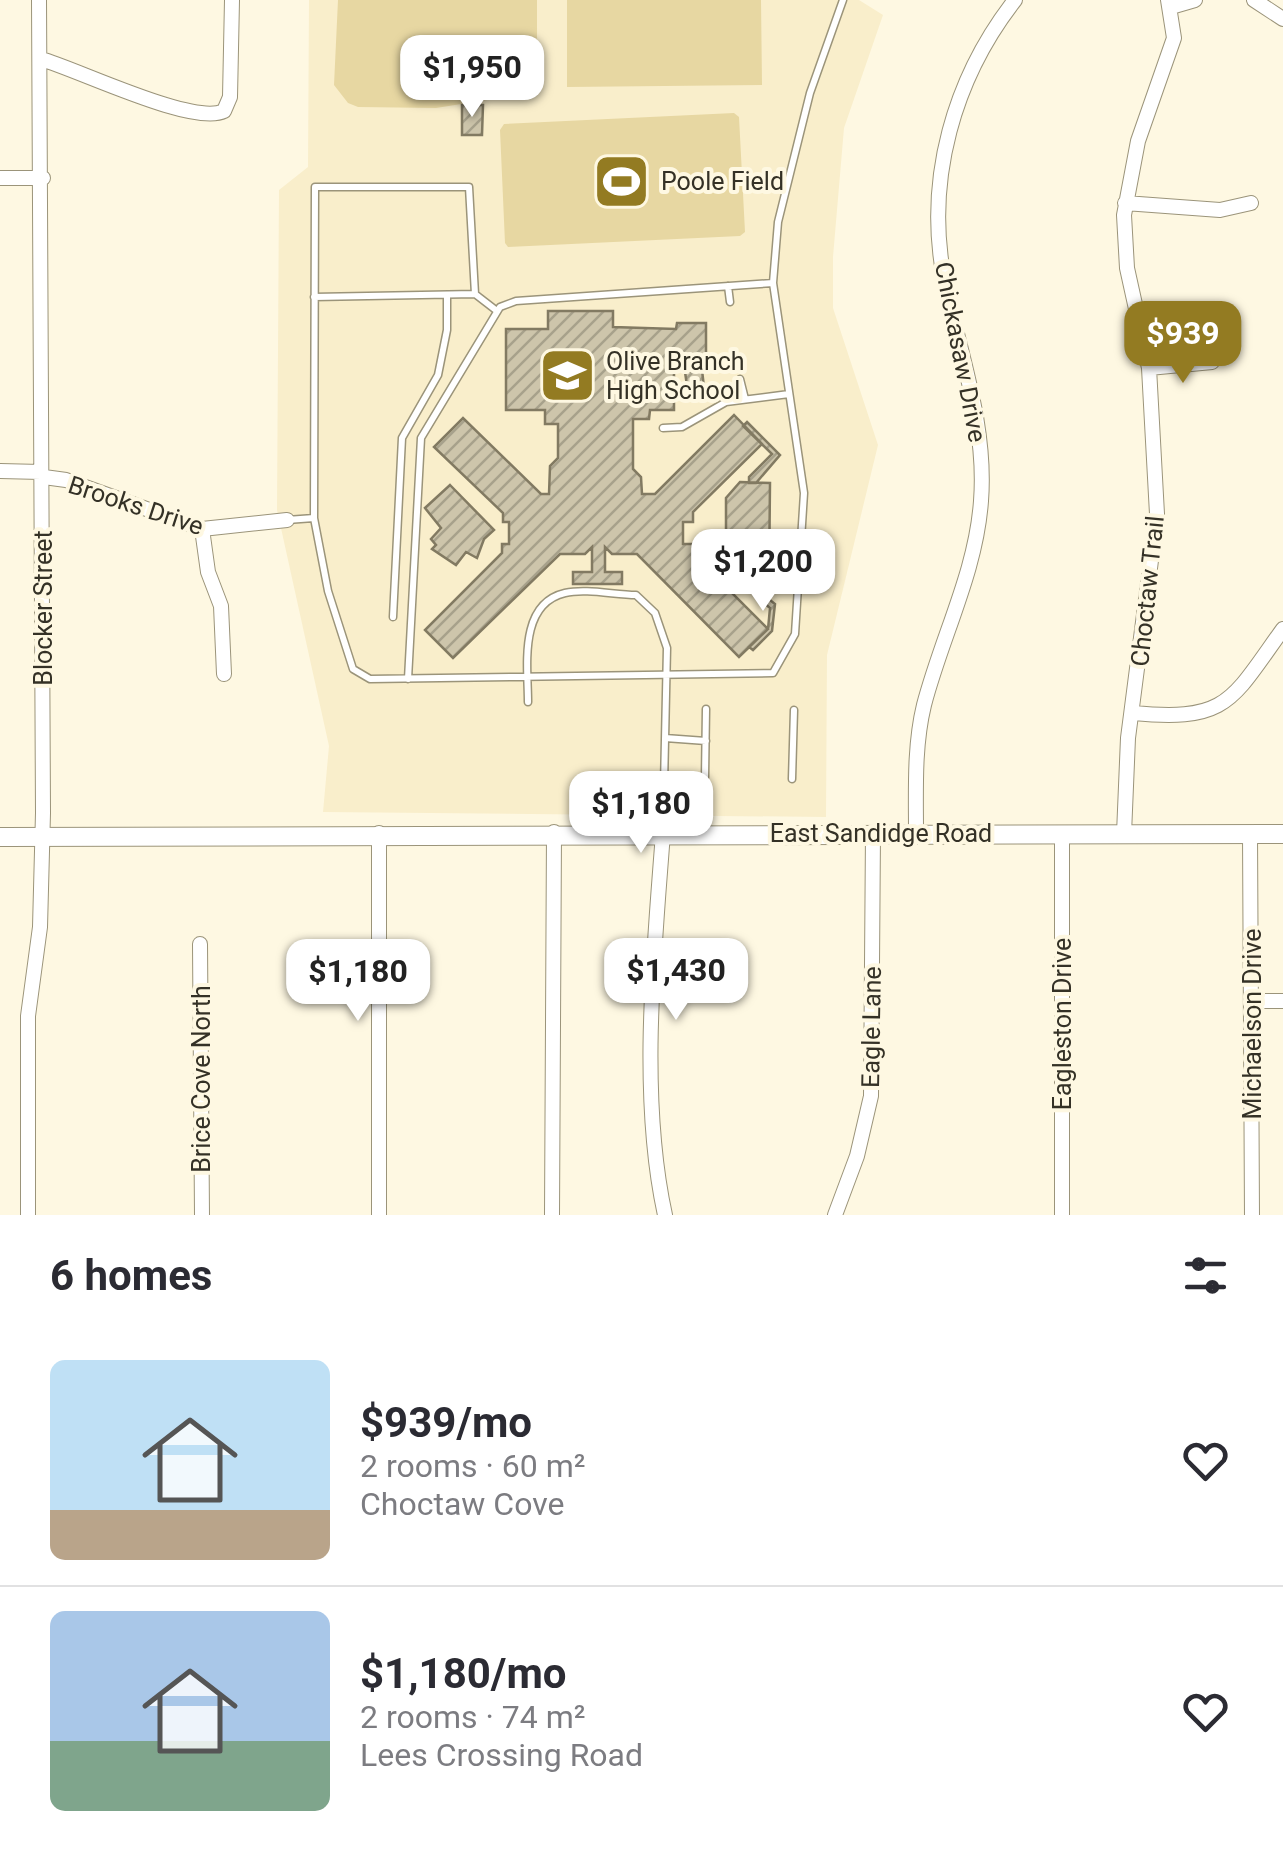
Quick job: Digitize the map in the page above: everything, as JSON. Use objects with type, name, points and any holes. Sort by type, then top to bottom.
[{"type":"street","name":"Blocker Street","points":[[28,1215],[28,1016],[42,904],[40,0]]},
{"type":"street","points":[[41,59],[174,106],[214,115],[224,111],[230,97],[232,0]]},
{"type":"street","name":"Chickasaw Drive","points":[[916,833],[916,778],[923,709],[974,548],[982,496],[976,413],[939,244],[941,172],[951,123],[969,75],[1015,0]]},
{"type":"street","points":[[1169,3],[1195,0]]},
{"type":"street","points":[[1254,0],[1283,19]]},
{"type":"street","name":"Choctaw Trail","points":[[1124,834],[1133,712],[1157,543],[1149,368],[1128,268],[1125,204],[1138,141],[1171,54],[1169,3]]},
{"type":"street","points":[[0,178],[43,178]]},
{"type":"street","points":[[1125,204],[1220,210],[1251,203]]},
{"type":"street","points":[[1149,368],[1212,362]]},
{"type":"street","name":"Brooks Drive","points":[[0,471],[43,474],[202,529],[287,520]]},
{"type":"street","points":[[202,529],[208,572],[221,606],[224,674]]},
{"type":"street","points":[[1133,712],[1180,716],[1213,710],[1248,680],[1283,629]]},
{"type":"street","points":[[552,1215],[554,832]]},
{"type":"street","name":"East Sandidge Road","points":[[0,837],[554,832],[1283,834]]},
{"type":"street","points":[[663,832],[654,1116],[657,1179],[665,1215]]},
{"type":"street","points":[[379,1215],[380,833]]},
{"type":"street","name":"Eagle Lane","points":[[835,1215],[864,1131],[871,1096],[874,833]]},
{"type":"street","name":"Eagleston Drive","points":[[1062,833],[1062,1215]]},
{"type":"street","name":"Michaelson Drive","points":[[1250,834],[1252,1215]]},
{"type":"street","name":"Brice Cove North","points":[[200,944],[202,1215]]},
{"type":"street","points":[[1252,1001],[1283,1002]]},
{"type":"lane","points":[[474,294],[468,186],[315,186],[314,518],[328,591],[353,669],[370,680],[773,674],[795,634],[804,493],[773,284],[778,222],[794,151],[843,0]]},
{"type":"lane","points":[[408,679],[421,438],[497,311],[516,301],[773,284]]},
{"type":"lane","points":[[728,286],[730,302]]},
{"type":"lane","points":[[314,297],[474,294],[497,311]]},
{"type":"lane","points":[[393,617],[402,438],[438,375],[447,330],[447,295]]},
{"type":"lane","points":[[740,379],[746,398]]},
{"type":"lane","points":[[662,428],[682,427],[726,402],[790,394]]},
{"type":"lane","points":[[287,520],[314,518]]},
{"type":"lane","points":[[528,702],[526,646],[533,622],[548,603],[565,593],[636,595],[655,613],[663,628],[666,675],[663,832]]},
{"type":"lane","points":[[705,778],[706,709]]},
{"type":"lane","points":[[792,779],[794,710]]},
{"type":"lane","points":[[665,738],[706,740]]},
{"type":"lane","points":[[635,779],[664,780]]},
{"type":"shaded area","name":"Olive Branch High School","points":[[309,0],[859,0],[883,15],[844,128],[833,257],[833,308],[878,445],[827,655],[826,817],[323,812],[329,746],[277,510],[279,190],[308,167]]},
{"type":"shaded area","points":[[338,0],[537,0],[537,66],[531,93],[436,108],[358,107],[348,103],[334,85]]},
{"type":"shaded area","points":[[567,0],[761,0],[762,85],[567,87]]},
{"type":"shaded area","name":"Poole Field","points":[[734,113],[739,117],[745,232],[740,236],[508,247],[505,243],[500,130],[504,124]]},
{"type":"building","points":[[462,105],[483,105],[482,135],[462,135]]},
{"type":"building","points":[[548,311],[613,311],[613,327],[676,329],[677,323],[706,323],[706,361],[674,360],[674,410],[650,410],[649,419],[633,419],[633,469],[641,477],[642,494],[655,494],[734,415],[762,444],[693,512],[693,522],[683,522],[683,544],[694,544],[694,555],[768,629],[739,657],[637,554],[612,554],[605,547],[605,572],[622,572],[622,584],[573,584],[573,572],[592,572],[592,547],[585,554],[560,554],[453,658],[425,630],[502,553],[502,544],[509,544],[509,522],[503,522],[503,513],[434,447],[463,418],[541,494],[549,494],[550,466],[558,458],[558,424],[545,424],[545,410],[506,410],[506,329],[548,329]]},
{"type":"building","points":[[702,370],[705,396],[689,399],[685,372]]},
{"type":"building","points":[[747,422],[780,455],[756,483],[749,483],[749,477],[772,454],[743,426]]},
{"type":"building","points":[[740,482],[770,483],[769,583],[739,583],[726,568],[726,498]]},
{"type":"building","points":[[450,485],[494,530],[484,539],[477,558],[466,552],[456,565],[432,549],[436,545],[431,539],[441,528],[425,508]]},
{"type":"building","points":[[748,583],[755,583],[755,588],[775,604],[772,631],[753,650],[749,647],[768,629],[770,608],[748,589]]},
{"type":"place","name":"Poole Field","points":[[622,181]]},
{"type":"place","name":"Olive Branch High School","points":[[567,375]]}]
